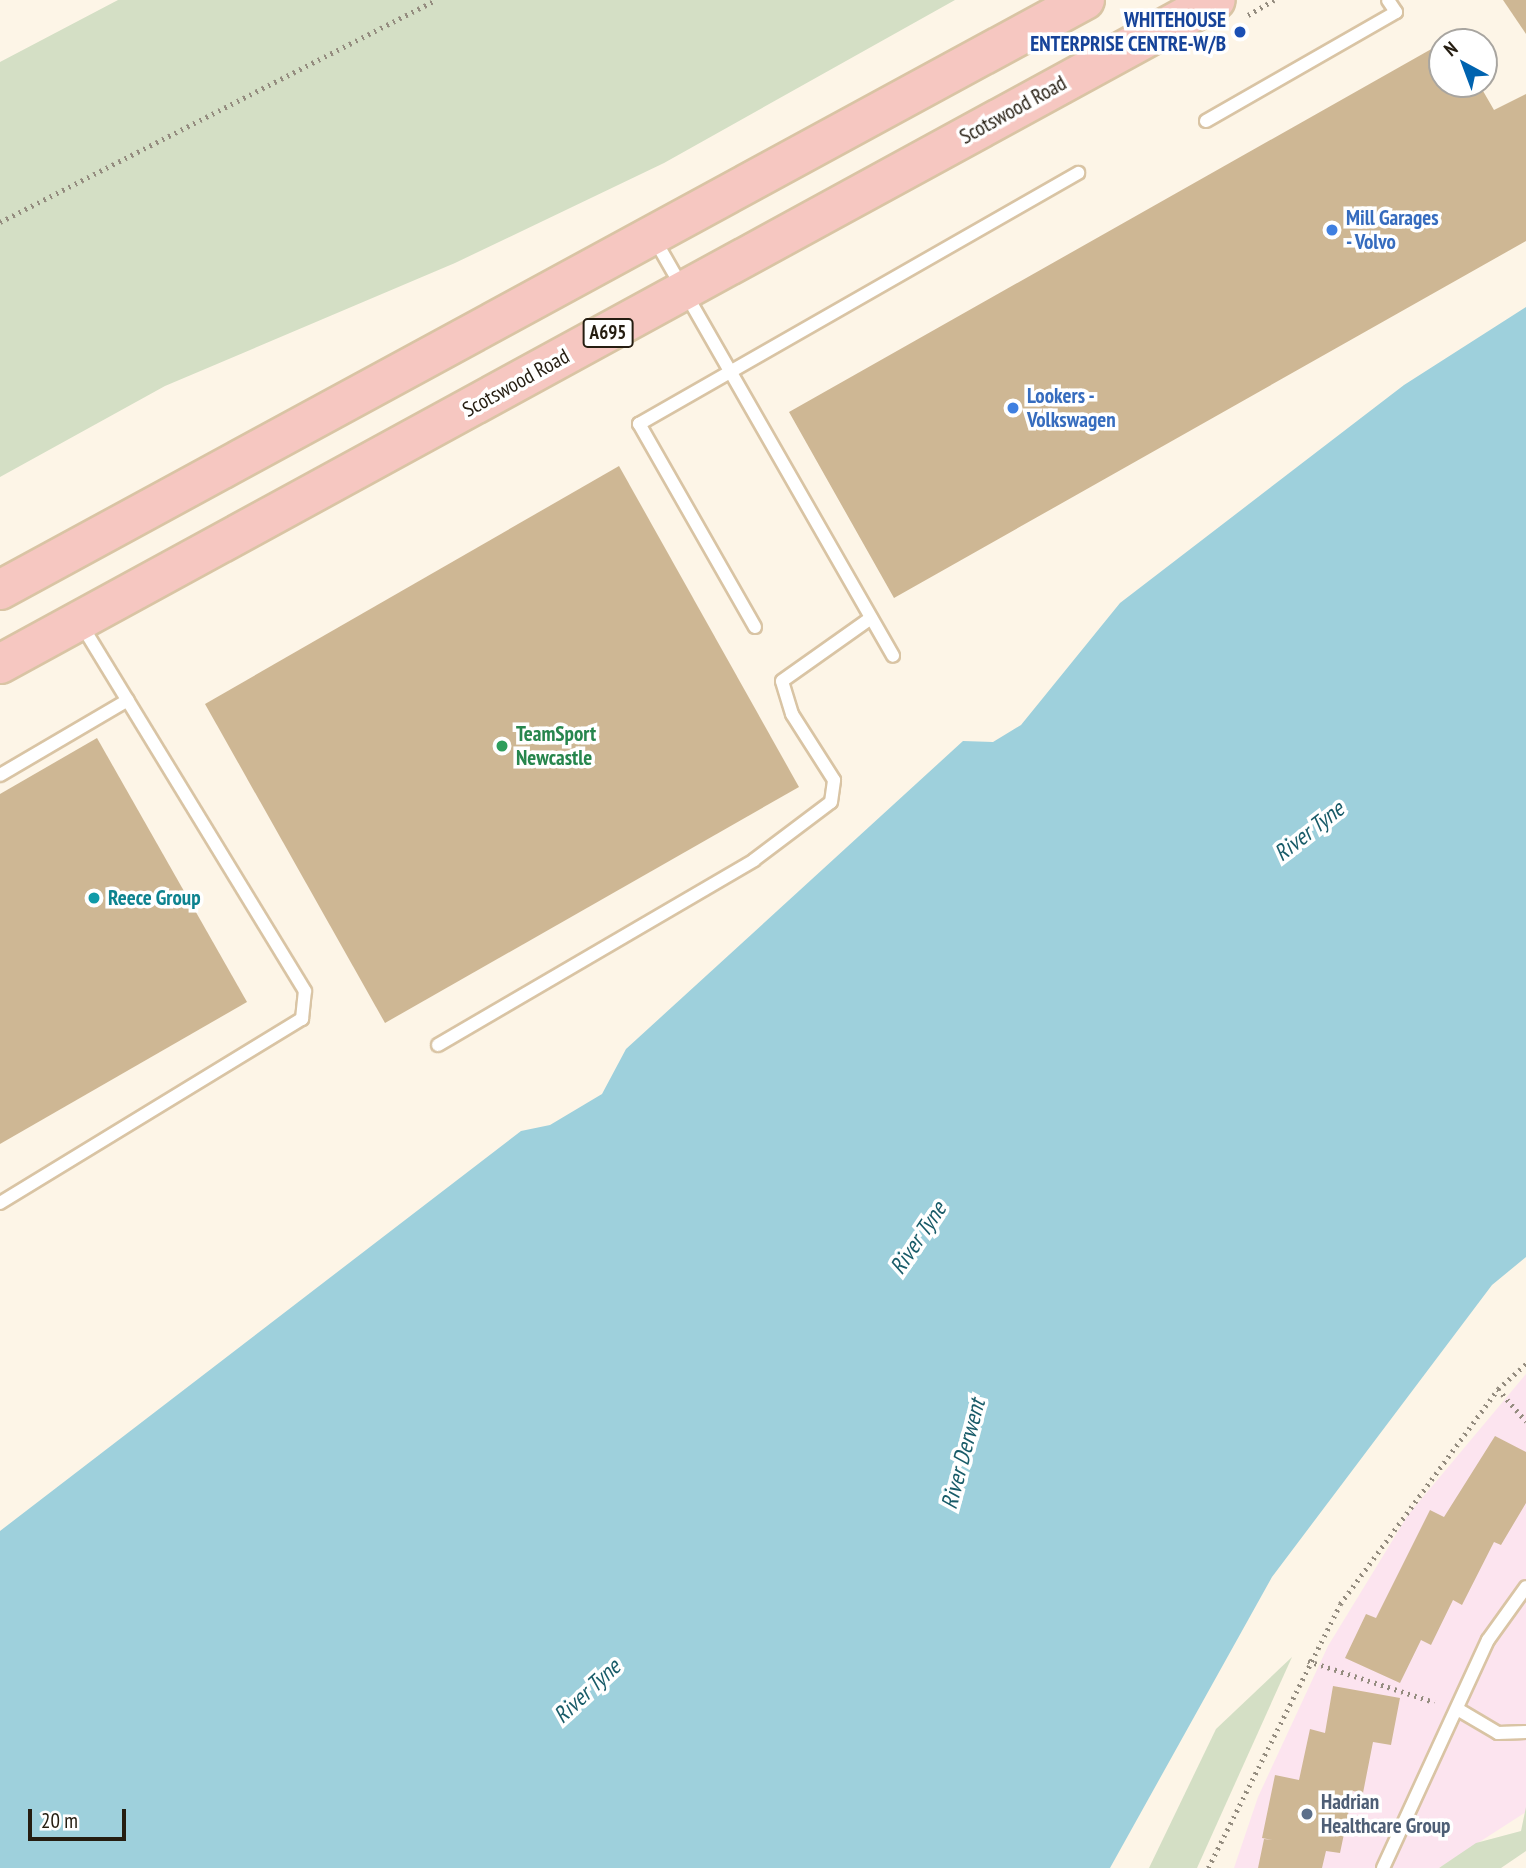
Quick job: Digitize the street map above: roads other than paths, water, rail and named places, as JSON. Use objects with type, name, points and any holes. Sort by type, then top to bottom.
[{"type":"main road","points":[[0,590],[1085,0]]},
{"type":"main road","name":"Scotswood Road","points":[[0,664],[1216,0]]},
{"type":"lane","points":[[1206,121],[1396,12],[1388,0]]},
{"type":"lane","points":[[755,627],[639,424],[1078,173]]},
{"type":"lane","points":[[653,237],[687,290],[893,656]]},
{"type":"lane","points":[[438,1045],[754,860],[831,802],[834,780],[792,714],[782,681],[872,618]]},
{"type":"lane","points":[[0,1202],[302,1019],[305,991],[79,621]]},
{"type":"lane","points":[[0,775],[128,700]]},
{"type":"lane","points":[[1383,1868],[1459,1710],[1488,1640],[1526,1587]]},
{"type":"lane","points":[[1459,1710],[1498,1733],[1526,1732]]},
{"type":"water","points":[[1526,307],[1526,1257],[1492,1285],[1272,1577],[1110,1868],[0,1868],[0,1531],[521,1131],[550,1125],[602,1094],[626,1049],[963,741],[993,742],[1021,725],[1120,603],[1404,385]]},
{"type":"place","name":"WHITEHOUSE ENTERPRISE CENTRE-W/B","points":[[1240,32]]},
{"type":"place","name":"Mill Garages - Volvo","points":[[1332,230]]},
{"type":"place","name":"Lookers - Volkswagen","points":[[1013,408]]},
{"type":"place","name":"TeamSport Newcastle","points":[[502,746]]},
{"type":"place","name":"Reece Group","points":[[94,898]]},
{"type":"place","name":"Hadrian Healthcare Group","points":[[1307,1814]]},
{"type":"water label","name":"River Tyne","points":[[1309,831]]},
{"type":"water label","name":"River Tyne","points":[[918,1238]]},
{"type":"water label","name":"River Derwent","points":[[963,1454]]},
{"type":"water label","name":"River Tyne","points":[[587,1691]]}]
